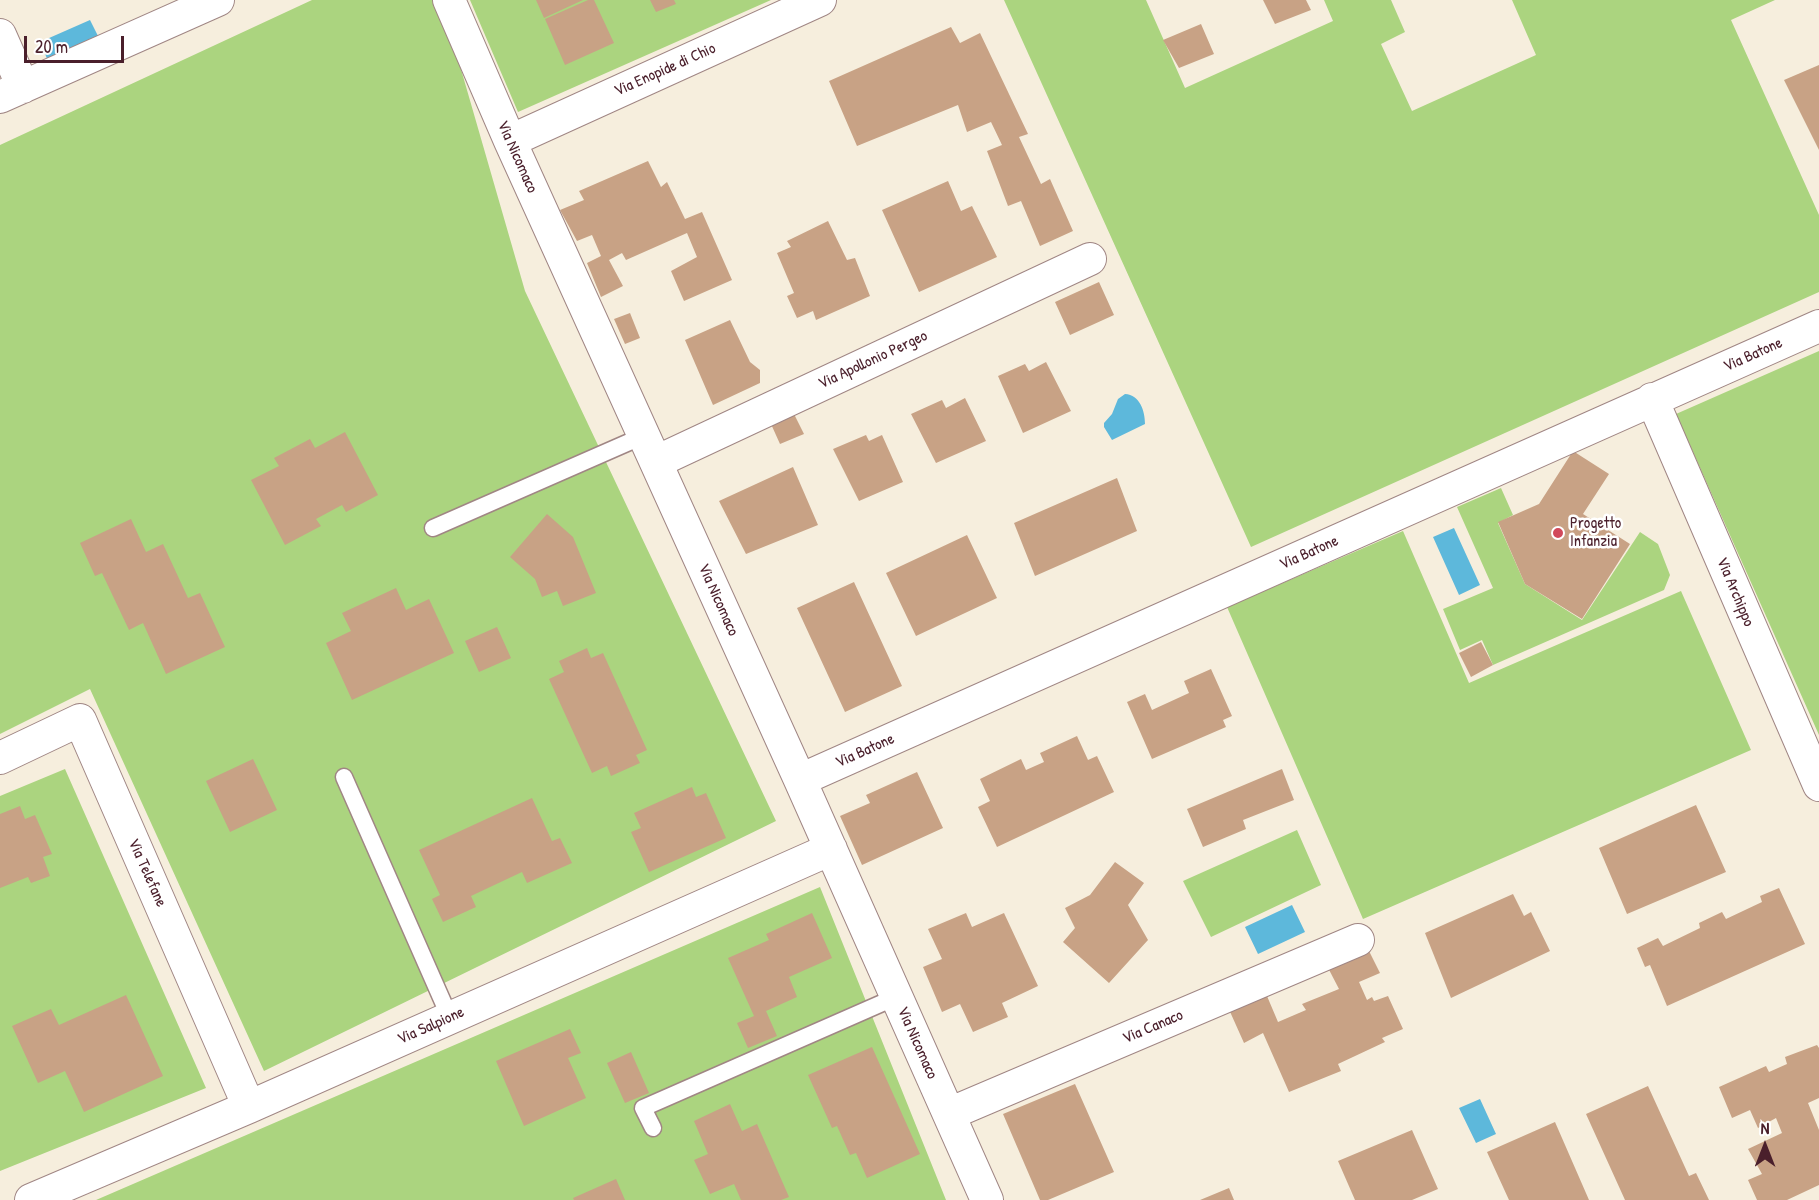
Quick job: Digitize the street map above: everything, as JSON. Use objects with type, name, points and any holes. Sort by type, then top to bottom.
[{"type":"street","points":[[0,35],[12,92],[218,0]]},
{"type":"street","name":"Via Nicomaco","points":[[448,0],[987,1200]]},
{"type":"street","name":"Via Enopide di Chio","points":[[510,141],[820,0]]},
{"type":"street","name":"Via Apollonio Pergeo","points":[[649,449],[1090,259]]},
{"type":"street","name":"Via Batone","points":[[800,780],[1819,326]]},
{"type":"street","name":"Via Archippo","points":[[1652,399],[1819,784]]},
{"type":"street","name":"Via Telefane","points":[[0,758],[80,720],[249,1107]]},
{"type":"street","name":"Via Salpione","points":[[30,1200],[249,1107],[831,849]]},
{"type":"street","name":"Via Canaco","points":[[949,1114],[1358,940]]},
{"type":"lane","points":[[433,528],[649,449]]},
{"type":"lane","points":[[344,777],[450,1018]]},
{"type":"lane","points":[[653,1128],[643,1108],[896,997]]},
{"type":"green space","points":[[312,0],[441,0],[525,291],[776,821],[264,1071],[90,689],[0,734],[0,145]]},
{"type":"green space","points":[[470,0],[771,0],[518,112]]},
{"type":"green space","points":[[1004,0],[1146,0],[1185,88],[1333,21],[1324,0],[1391,0],[1405,32],[1381,44],[1412,111],[1536,55],[1512,0],[1775,0],[1731,20],[1819,215],[1819,292],[1251,547]]},
{"type":"green space","points":[[1819,351],[1819,735],[1676,414]]},
{"type":"green space","points":[[1501,488],[1513,515],[1498,523],[1525,584],[1582,620],[1640,532],[1658,544],[1670,575],[1664,590],[1493,665],[1482,640],[1460,650],[1443,609],[1493,588],[1457,507]]},
{"type":"green space","points":[[1403,531],[1469,683],[1681,591],[1751,750],[1363,919],[1227,607]]},
{"type":"green space","points":[[65,769],[206,1088],[0,1171],[0,796]]},
{"type":"green space","points":[[1297,830],[1321,885],[1211,937],[1183,881]]},
{"type":"green space","points":[[820,887],[946,1200],[96,1200]]},
{"type":"water","points":[[90,20],[99,38],[48,61],[40,42]]},
{"type":"water","points":[[1125,394],[1134,397],[1141,404],[1145,424],[1112,440],[1104,423],[1112,414],[1118,399]]},
{"type":"water","points":[[1454,528],[1480,585],[1459,595],[1433,537]]},
{"type":"water","points":[[1292,905],[1305,932],[1258,954],[1245,927]]},
{"type":"water","points":[[1480,1099],[1496,1134],[1476,1143],[1459,1108]]},
{"type":"building","points":[[536,0],[583,0],[544,18]]},
{"type":"building","points":[[588,0],[594,0],[614,43],[565,65],[545,19]]},
{"type":"building","points":[[650,0],[674,0],[676,4],[656,12]]},
{"type":"building","points":[[1263,0],[1306,0],[1311,10],[1275,24]]},
{"type":"building","points":[[1201,24],[1214,54],[1179,68],[1163,40]]},
{"type":"building","points":[[951,27],[960,43],[980,33],[1028,134],[1019,137],[1041,184],[1050,179],[1073,231],[1040,246],[1021,201],[1008,206],[987,151],[1002,145],[991,122],[967,132],[958,105],[857,146],[829,81]]},
{"type":"building","points":[[1819,65],[1819,150],[1784,80]]},
{"type":"building","points":[[648,161],[661,187],[667,182],[685,219],[702,212],[732,280],[684,301],[671,271],[697,257],[687,233],[626,260],[622,253],[609,260],[623,286],[601,297],[587,263],[601,256],[592,235],[577,241],[560,210],[584,200],[579,191]]},
{"type":"building","points":[[948,181],[961,211],[972,206],[997,257],[919,292],[882,210]]},
{"type":"building","points":[[828,221],[847,260],[855,258],[870,296],[816,320],[813,311],[797,318],[787,296],[794,293],[777,253],[791,247],[787,241]]},
{"type":"building","points":[[1099,282],[1114,315],[1070,335],[1055,302]]},
{"type":"building","points":[[630,313],[640,338],[625,344],[614,319]]},
{"type":"building","points":[[730,320],[750,362],[760,370],[760,383],[713,405],[685,340]]},
{"type":"building","points":[[1046,362],[1071,411],[1023,433],[998,376],[1025,364],[1029,371]]},
{"type":"building","points":[[965,398],[986,441],[936,463],[911,414],[942,400],[946,408]]},
{"type":"building","points":[[794,414],[804,434],[780,444],[771,424]]},
{"type":"building","points":[[345,432],[378,495],[346,512],[342,505],[316,519],[321,526],[285,545],[251,480],[279,466],[274,458],[310,439],[315,448]]},
{"type":"building","points":[[866,435],[869,441],[882,435],[903,482],[859,501],[833,449]]},
{"type":"building","name":"Progetto Infanzia","points":[[1573,451],[1609,474],[1583,514],[1630,544],[1582,619],[1525,584],[1498,522],[1539,504]]},
{"type":"building","points":[[793,467],[818,525],[746,554],[719,501]]},
{"type":"building","points":[[1117,478],[1137,531],[1035,576],[1014,523]]},
{"type":"building","points":[[547,514],[573,537],[596,593],[563,606],[557,591],[542,597],[535,579],[510,557]]},
{"type":"building","points":[[131,519],[146,552],[163,544],[188,598],[200,593],[225,647],[166,674],[143,623],[129,630],[102,573],[95,576],[80,543]]},
{"type":"building","points":[[967,535],[997,598],[916,636],[886,573]]},
{"type":"building","points":[[854,582],[902,686],[845,712],[797,608]]},
{"type":"building","points":[[396,588],[406,610],[429,599],[454,653],[352,700],[326,643],[351,631],[342,613]]},
{"type":"building","points":[[497,627],[511,658],[479,672],[465,641]]},
{"type":"building","points":[[1481,642],[1493,665],[1471,677],[1459,653]]},
{"type":"building","points":[[587,648],[591,658],[603,653],[647,750],[636,755],[640,763],[611,776],[607,766],[592,773],[549,679],[564,672],[559,661]]},
{"type":"building","points":[[1211,669],[1232,716],[1223,720],[1226,727],[1152,759],[1127,702],[1145,694],[1152,710],[1189,693],[1184,681]]},
{"type":"building","points":[[1077,736],[1088,760],[1097,756],[1114,792],[997,847],[978,807],[990,801],[980,779],[1021,759],[1026,770],[1044,762],[1040,753]]},
{"type":"building","points":[[253,759],[277,810],[230,832],[206,781]]},
{"type":"building","points":[[1282,769],[1294,800],[1243,820],[1246,829],[1203,847],[1187,809]]},
{"type":"building","points":[[917,772],[943,828],[862,865],[840,816],[870,803],[866,795]]},
{"type":"building","points":[[692,787],[696,797],[706,793],[726,838],[649,872],[631,832],[641,828],[634,813]]},
{"type":"building","points":[[532,798],[552,841],[560,838],[572,863],[527,883],[522,872],[471,896],[476,907],[443,922],[432,899],[440,895],[419,850]]},
{"type":"building","points":[[1696,805],[1726,872],[1627,914],[1599,848]]},
{"type":"building","points":[[20,806],[25,819],[35,815],[52,854],[43,857],[50,876],[31,883],[28,877],[0,888],[0,814]]},
{"type":"building","points":[[1115,862],[1144,883],[1128,905],[1148,940],[1109,983],[1063,942],[1075,928],[1065,908],[1090,895]]},
{"type":"building","points":[[1779,888],[1805,944],[1667,1006],[1650,965],[1645,967],[1637,948],[1658,938],[1663,946],[1700,928],[1699,923],[1722,912],[1726,919],[1762,902],[1760,896]]},
{"type":"building","points":[[1513,894],[1524,916],[1531,912],[1550,951],[1451,998],[1425,933]]},
{"type":"building","points":[[812,913],[832,958],[789,977],[797,997],[766,1011],[777,1036],[748,1048],[737,1023],[754,1016],[728,958],[769,940],[766,934]]},
{"type":"building","points":[[966,913],[972,927],[1004,913],[1038,986],[1002,1003],[1008,1017],[973,1032],[960,1004],[942,1012],[923,967],[942,959],[928,929]]},
{"type":"building","points":[[1365,943],[1380,973],[1359,982],[1367,1000],[1372,997],[1374,1001],[1388,996],[1403,1029],[1382,1038],[1385,1042],[1338,1064],[1341,1071],[1289,1092],[1263,1033],[1244,1043],[1227,1005],[1264,989],[1278,1022],[1306,1010],[1302,1004],[1339,989],[1325,962]]},
{"type":"building","points":[[126,995],[163,1076],[84,1112],[65,1071],[38,1083],[12,1026],[51,1009],[59,1025]]},
{"type":"building","points":[[570,1029],[581,1053],[568,1058],[586,1098],[524,1126],[496,1061]]},
{"type":"building","points":[[1817,1045],[1819,1048],[1819,1098],[1808,1103],[1819,1130],[1819,1185],[1787,1200],[1757,1200],[1748,1180],[1762,1174],[1748,1149],[1782,1133],[1776,1118],[1758,1128],[1750,1110],[1732,1118],[1719,1087],[1766,1066],[1769,1072],[1787,1064],[1785,1057]]},
{"type":"building","points":[[872,1047],[920,1154],[867,1178],[856,1153],[850,1155],[837,1126],[832,1128],[808,1075]]},
{"type":"building","points":[[631,1052],[649,1093],[625,1103],[607,1063]]},
{"type":"building","points":[[1075,1084],[1114,1172],[1048,1200],[1040,1200],[1003,1114]]},
{"type":"building","points":[[1648,1086],[1689,1176],[1696,1173],[1709,1200],[1625,1200],[1586,1114]]},
{"type":"building","points":[[730,1104],[742,1131],[757,1124],[789,1197],[781,1200],[741,1200],[734,1184],[710,1194],[694,1160],[708,1154],[694,1121]]},
{"type":"building","points":[[1555,1122],[1589,1200],[1509,1200],[1487,1152]]},
{"type":"building","points":[[1412,1130],[1438,1189],[1412,1200],[1355,1200],[1338,1161]]},
{"type":"building","points":[[616,1179],[625,1200],[574,1200],[573,1198]]},
{"type":"building","points":[[1229,1188],[1234,1200],[1200,1200]]},
{"type":"place","name":"Progetto Infanzia","points":[[1558,533]]}]
